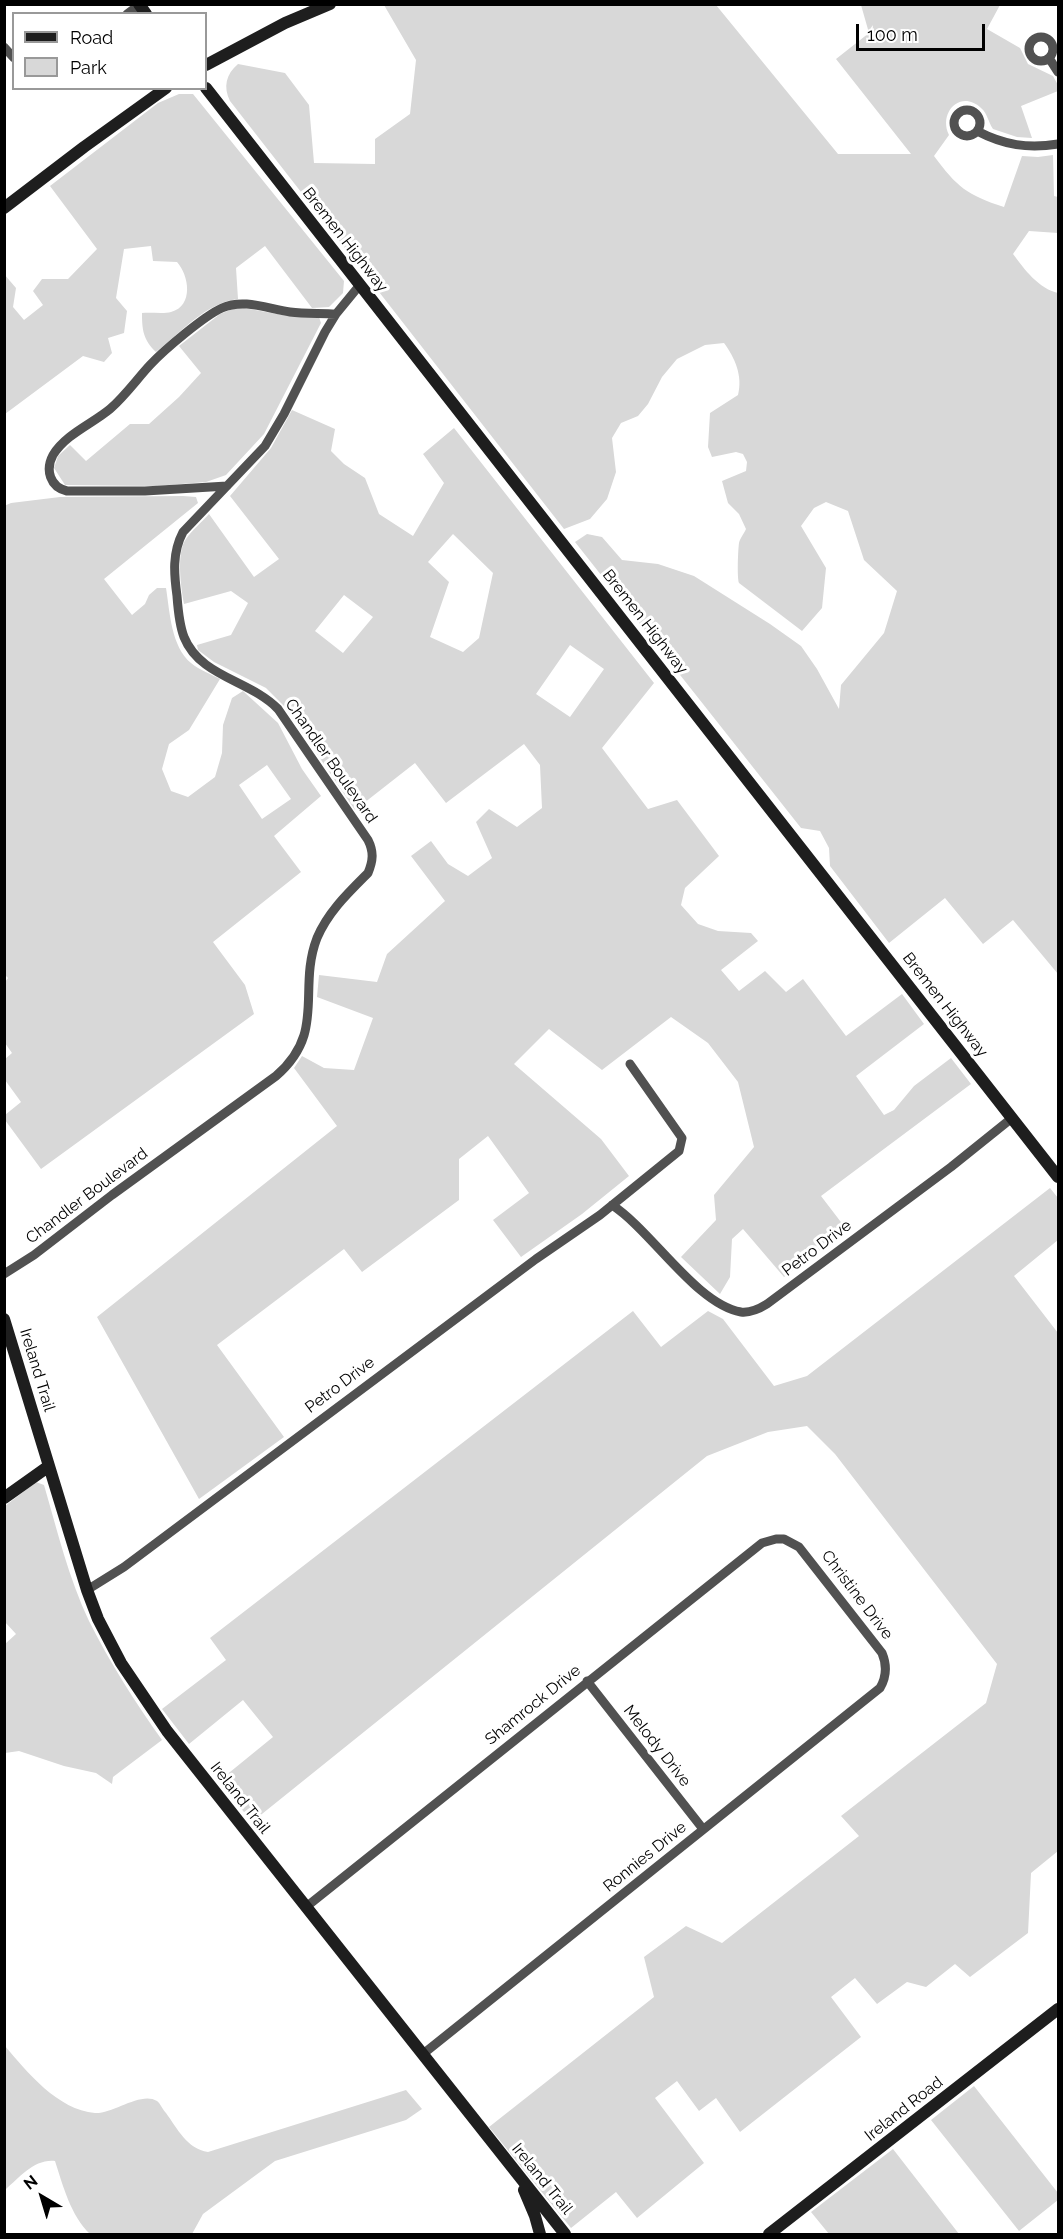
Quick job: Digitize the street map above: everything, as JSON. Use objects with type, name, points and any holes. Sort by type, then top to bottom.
[{"type":"main road","points":[[207,64],[285,23],[330,4]]},
{"type":"main road","name":"Bremen Highway","points":[[207,89],[1059,1177]]},
{"type":"main road","points":[[4,208],[163,90]]},
{"type":"main road","name":"Ireland Trail","points":[[4,1318],[87,1590],[113,1648],[149,1706],[565,2235]]},
{"type":"main road","points":[[4,1498],[49,1466]]},
{"type":"main road","name":"Ireland Road","points":[[769,2235],[1059,2008]]},
{"type":"main road","points":[[512,2168],[526,2196],[540,2235]]},
{"type":"street","points":[[1049,58],[1059,72]]},
{"type":"street","points":[[977,131],[996,140],[1019,146],[1036,147],[1059,144]]},
{"type":"street","name":"Chandler Boulevard","points":[[4,1274],[34,1255],[112,1195],[276,1076],[291,1062],[301,1046],[306,1030],[312,961],[317,939],[329,915],[368,873],[371,865],[372,852],[368,840],[278,709],[260,694],[207,666],[197,658],[183,636],[174,568],[178,542],[183,532],[253,460],[274,431],[336,314],[359,286]]},
{"type":"street","points":[[227,486],[144,491],[67,491],[61,489],[51,479],[49,465],[57,450],[110,408],[159,356],[209,316],[223,308],[244,304],[288,312],[336,314]]},
{"type":"street","name":"Petro Drive","points":[[87,1590],[124,1567],[451,1321],[612,1205],[679,1150],[682,1143],[679,1132],[630,1064]]},
{"type":"street","name":"Petro Drive","points":[[612,1205],[634,1222],[713,1299],[732,1309],[748,1312],[767,1304],[951,1167],[1012,1118]]},
{"type":"street","name":"Shamrock Drive","points":[[306,1907],[753,1549],[770,1540],[784,1539]]},
{"type":"street","name":"Christine Drive","points":[[784,1539],[807,1554],[873,1639],[885,1660],[884,1682]]},
{"type":"street","name":"Melody Drive","points":[[587,1681],[703,1830]]},
{"type":"street","name":"Ronnies Drive","points":[[423,2054],[876,1692],[884,1682]]},
{"type":"green space","points":[[384,5],[716,5],[838,154],[911,154],[836,59],[869,33],[861,5],[1000,5],[987,29],[1020,48],[1028,64],[1053,76],[1058,85],[1058,91],[1021,106],[1032,138],[1017,137],[993,129],[981,108],[966,101],[959,102],[949,111],[946,126],[949,135],[934,156],[956,183],[964,189],[1004,207],[1022,156],[1053,155],[1054,196],[1058,197],[1058,233],[1029,231],[1013,254],[1038,283],[1058,293],[1058,974],[1013,920],[983,944],[945,898],[889,943],[830,866],[829,848],[820,831],[801,828],[575,542],[587,534],[602,537],[622,560],[658,564],[694,576],[770,624],[801,646],[817,669],[839,709],[841,685],[884,633],[897,591],[864,560],[848,511],[826,502],[814,508],[801,526],[826,568],[822,608],[802,631],[739,583],[739,543],[746,529],[739,514],[728,503],[722,481],[746,471],[747,462],[743,454],[736,452],[712,457],[708,447],[710,413],[738,395],[737,368],[724,343],[705,345],[677,359],[662,377],[648,404],[638,416],[621,423],[612,438],[616,472],[607,499],[590,519],[564,529],[230,101],[227,81],[238,64],[285,73],[309,105],[314,163],[375,164],[375,139],[410,114],[416,60]]},
{"type":"green space","points":[[179,94],[193,94],[344,281],[343,293],[329,307],[312,308],[265,246],[236,268],[238,299],[227,301],[205,312],[156,352],[144,334],[142,313],[168,313],[178,309],[186,297],[184,274],[177,262],[153,261],[151,246],[124,249],[116,298],[127,311],[124,333],[108,338],[112,353],[104,362],[83,356],[5,414],[4,274],[16,288],[13,307],[24,320],[43,305],[33,291],[42,279],[68,279],[97,249],[50,186],[158,103]]},
{"type":"green space","points":[[238,307],[283,315],[319,317],[321,323],[264,434],[226,475],[206,482],[156,486],[65,485],[54,468],[58,456],[70,445],[86,461],[130,424],[149,424],[201,373],[179,346],[220,314]]},
{"type":"green space","points":[[292,410],[335,429],[331,451],[344,464],[365,478],[379,514],[413,536],[444,483],[423,454],[454,428],[654,683],[602,748],[648,809],[677,800],[719,856],[685,888],[681,905],[698,924],[718,931],[751,933],[758,941],[721,970],[739,991],[765,971],[786,992],[803,979],[846,1036],[902,994],[924,1024],[856,1076],[884,1115],[894,1110],[914,1086],[951,1058],[971,1084],[821,1196],[847,1230],[784,1277],[743,1229],[732,1239],[730,1277],[720,1294],[681,1257],[716,1220],[714,1195],[754,1147],[738,1082],[708,1043],[671,1017],[602,1070],[549,1029],[514,1064],[601,1139],[629,1176],[582,1214],[521,1257],[493,1220],[529,1193],[488,1136],[459,1159],[459,1200],[362,1272],[344,1249],[217,1345],[284,1437],[199,1499],[97,1317],[337,1126],[294,1068],[302,1056],[324,1068],[354,1070],[373,1018],[317,997],[319,975],[377,982],[387,954],[445,901],[411,856],[431,841],[448,864],[468,876],[492,858],[476,822],[489,809],[517,827],[542,808],[540,765],[524,744],[446,803],[415,763],[355,810],[286,708],[266,688],[214,662],[198,650],[197,645],[231,635],[248,603],[231,591],[184,604],[180,570],[183,545],[191,532],[209,514],[254,577],[279,559],[230,496],[271,448]],"holes":[[[453,534],[493,573],[479,638],[463,652],[430,637],[449,582],[428,562]],[[344,595],[373,617],[343,653],[315,631]],[[570,645],[604,669],[570,717],[536,694]]]},
{"type":"green space","points":[[60,497],[196,497],[198,503],[104,579],[132,615],[145,604],[149,595],[157,588],[166,588],[170,618],[179,648],[194,665],[220,679],[189,730],[169,744],[162,769],[171,791],[188,797],[215,777],[222,753],[223,725],[232,698],[243,691],[278,723],[302,769],[321,796],[274,836],[301,872],[213,942],[245,985],[254,1014],[41,1169],[5,1120],[5,1115],[21,1102],[5,1080],[5,1059],[12,1053],[5,1043],[5,982],[8,978],[4,974],[4,506],[11,503]],"holes":[[[267,765],[291,799],[262,819],[239,785]]]},
{"type":"green space","points":[[1050,1188],[1058,1198],[1058,1240],[1014,1276],[1058,1333],[1058,1851],[1031,1873],[1028,1933],[970,1977],[955,1964],[926,1987],[907,1982],[877,2004],[855,1978],[831,1997],[861,2037],[740,2132],[716,2098],[699,2111],[677,2081],[655,2098],[704,2163],[637,2218],[616,2192],[571,2228],[489,2127],[654,1997],[644,1957],[686,1926],[722,1943],[859,1836],[841,1816],[986,1703],[997,1664],[835,1454],[807,1426],[768,1432],[707,1456],[252,1822],[219,1781],[273,1737],[243,1700],[189,1744],[162,1709],[226,1660],[210,1638],[633,1311],[661,1347],[708,1311],[723,1319],[774,1386],[807,1376]]},
{"type":"green space","points":[[36,1482],[44,1485],[69,1571],[89,1621],[123,1682],[162,1740],[113,1777],[112,1784],[96,1773],[64,1766],[19,1751],[5,1753],[5,1644],[16,1634],[5,1622],[5,1506]]},
{"type":"green space","points":[[5,2046],[44,2088],[68,2105],[95,2113],[150,2099],[158,2102],[188,2142],[208,2152],[406,2090],[422,2109],[406,2120],[275,2161],[203,2214],[192,2234],[90,2234],[73,2210],[55,2161],[47,2161],[34,2166],[5,2190]]},
{"type":"green space","points":[[974,2086],[1058,2193],[1058,2200],[1019,2231],[931,2120]]},
{"type":"green space","points":[[893,2149],[959,2234],[829,2234],[811,2212]]}]
